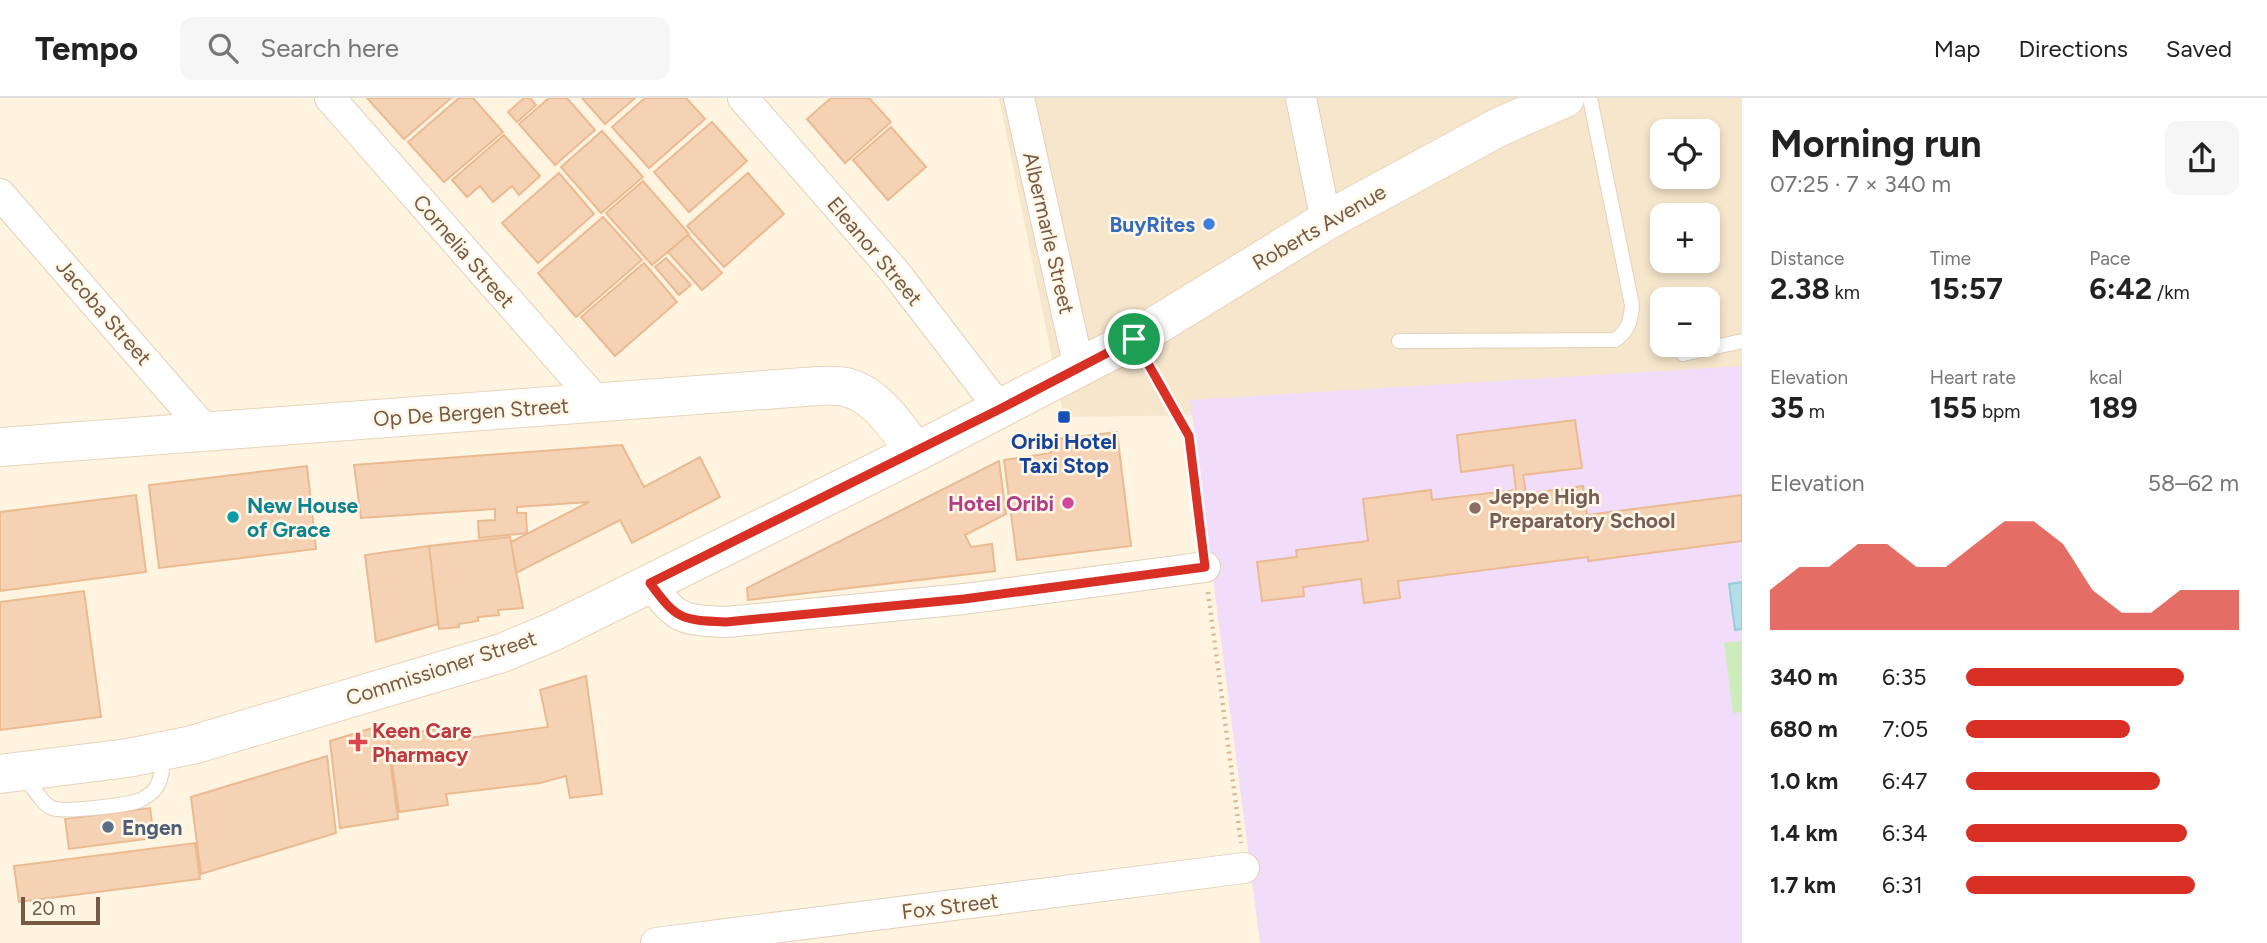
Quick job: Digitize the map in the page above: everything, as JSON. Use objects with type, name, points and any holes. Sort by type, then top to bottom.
[{"type":"main road","name":"Roberts Avenue","points":[[1079,368],[1134,339],[1326,221],[1499,127],[1565,98]]},
{"type":"main road","name":"Commissioner Street","points":[[10,773],[128,758],[192,745],[502,653],[552,632],[1079,368]]},
{"type":"main road","name":"Op De Bergen Street","points":[[0,447],[818,386],[845,387],[870,398],[883,410],[916,452]]},
{"type":"street","name":"Cornelia Street","points":[[330,98],[598,403]]},
{"type":"street","name":"Eleanor Street","points":[[743,98],[895,272],[1000,409]]},
{"type":"street","name":"Albermarle Street","points":[[1019,98],[1079,368]]},
{"type":"street","points":[[1301,98],[1326,221]]},
{"type":"street","name":"Jacoba Street","points":[[0,194],[207,432]]},
{"type":"street","points":[[650,583],[668,607],[689,621],[726,622],[964,599],[1205,567]]},
{"type":"street","name":"Fox Street","points":[[656,943],[1244,869]]},
{"type":"lane","points":[[1399,341],[1615,341],[1625,334],[1631,320],[1632,306],[1590,98]]},
{"type":"lane","points":[[1720,346],[1742,341]]},
{"type":"path","points":[[1134,339],[1189,436],[1244,869]]},
{"type":"shaded area","points":[[999,98],[1742,98],[1742,408],[1064,417]]},
{"type":"shaded area","points":[[1742,366],[1742,943],[1260,943],[1190,400]]},
{"type":"green space","points":[[1742,641],[1742,712],[1733,713],[1724,643]]},
{"type":"water","points":[[1742,582],[1742,629],[1735,630],[1729,584]]},
{"type":"building","points":[[367,98],[451,98],[404,139]]},
{"type":"building","points":[[459,98],[473,98],[503,132],[444,182],[408,142]]},
{"type":"building","points":[[524,98],[530,98],[536,105],[517,122],[508,112]]},
{"type":"building","points":[[549,98],[567,98],[595,130],[555,165],[519,124]]},
{"type":"building","points":[[582,98],[635,98],[605,124]]},
{"type":"building","points":[[645,98],[686,98],[705,119],[649,168],[612,127]]},
{"type":"building","points":[[831,98],[869,98],[891,122],[845,163],[807,119]]},
{"type":"building","points":[[712,122],[747,161],[689,212],[654,172]]},
{"type":"building","points":[[891,127],[926,167],[888,200],[853,160]]},
{"type":"building","points":[[602,131],[643,177],[601,213],[561,167]]},
{"type":"building","points":[[504,135],[540,176],[519,195],[512,186],[493,202],[480,186],[467,197],[452,180]]},
{"type":"building","points":[[559,173],[594,214],[538,263],[502,223]]},
{"type":"building","points":[[748,173],[784,214],[724,267],[687,226]]},
{"type":"building","points":[[643,181],[689,234],[652,265],[606,213]]},
{"type":"building","points":[[603,217],[642,260],[576,317],[538,273]]},
{"type":"building","points":[[688,235],[722,273],[702,290],[668,252]]},
{"type":"building","points":[[666,258],[691,285],[679,295],[655,267]]},
{"type":"building","points":[[644,263],[677,302],[615,356],[581,317]]},
{"type":"building","name":"Jeppe High Preparatory School","points":[[1575,420],[1582,468],[1523,475],[1526,494],[1583,486],[1587,515],[1742,495],[1742,541],[1398,581],[1400,598],[1364,603],[1361,579],[1303,587],[1304,596],[1262,601],[1257,562],[1297,557],[1296,550],[1368,541],[1363,499],[1431,490],[1432,500],[1516,490],[1513,465],[1461,472],[1457,435]]},
{"type":"building","name":"Hotel Oribi","points":[[1117,432],[1131,546],[1017,560],[1004,460],[1051,453],[1050,440]]},
{"type":"building","points":[[622,445],[644,487],[700,457],[720,497],[632,543],[620,520],[516,573],[511,542],[589,502],[517,507],[517,513],[526,513],[527,533],[479,538],[478,521],[495,520],[495,509],[361,518],[354,465]]},
{"type":"building","points":[[999,461],[1006,514],[965,535],[971,547],[992,544],[995,571],[748,600],[747,588]]},
{"type":"building","name":"New House of Grace","points":[[307,466],[316,549],[159,568],[149,485]]},
{"type":"building","points":[[136,495],[146,572],[0,591],[0,512]]},
{"type":"building","points":[[510,537],[523,608],[498,610],[499,615],[478,617],[478,621],[459,624],[459,627],[439,629],[429,546]]},
{"type":"building","points":[[429,546],[438,624],[376,642],[365,555]]},
{"type":"building","points":[[84,591],[101,717],[0,730],[0,602]]},
{"type":"building","points":[[586,676],[602,794],[570,798],[566,776],[540,783],[446,794],[448,805],[399,812],[388,736],[445,728],[447,741],[548,727],[540,690]]},
{"type":"building","points":[[385,724],[398,819],[340,828],[330,741]]},
{"type":"building","points":[[327,756],[336,833],[201,874],[191,797]]},
{"type":"building","points":[[150,808],[154,838],[69,849],[65,819]]},
{"type":"building","points":[[195,843],[200,879],[19,902],[14,866]]},
{"type":"place","name":"BuyRites","points":[[1209,224]]},
{"type":"place","name":"Oribi Hotel Taxi Stop","points":[[1064,417]]},
{"type":"place","name":"Hotel Oribi","points":[[1068,503]]},
{"type":"place","name":"Jeppe High Preparatory School","points":[[1475,508]]},
{"type":"place","name":"New House of Grace","points":[[233,517]]},
{"type":"place","name":"Keen Care Pharmacy","points":[[358,742]]},
{"type":"place","name":"Engen","points":[[108,827]]},
{"type":"route","points":[[1134,339],[1189,436],[1205,567],[964,599],[726,622],[689,621],[668,607],[650,583],[916,452],[1134,339]]}]
